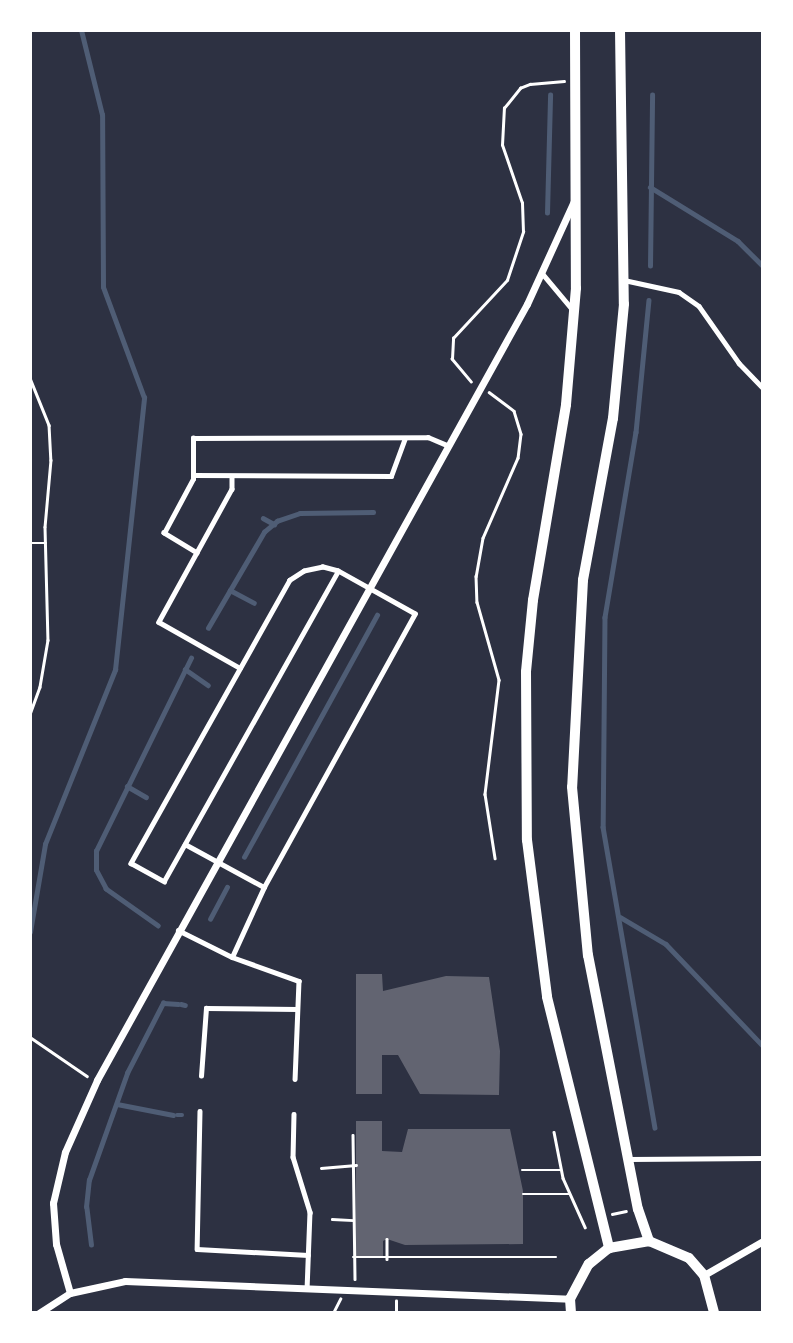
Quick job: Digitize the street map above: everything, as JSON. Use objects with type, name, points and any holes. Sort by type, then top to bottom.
[{"type":"street","points":[[576,30],[578,192],[575,313],[566,405],[527,660],[527,840],[547,998],[609,1248]]},
{"type":"street","points":[[620,30],[624,280],[614,408],[583,580],[572,787],[587,955],[628,1159],[649,1241]]},
{"type":"street","points":[[70,1293],[56,1244],[53,1203],[65,1152],[97,1080],[215,860],[542,273],[578,192]]},
{"type":"street","points":[[571,1313],[570,1299],[589,1264],[609,1248],[649,1241],[671,1246],[704,1275],[713,1313]]},
{"type":"street","points":[[704,1275],[763,1241]]},
{"type":"street","points":[[39,1313],[70,1293],[125,1281],[570,1299]]},
{"type":"lane","points":[[542,273],[575,313]]},
{"type":"lane","points":[[624,280],[679,292],[699,306],[763,388]]},
{"type":"lane","points":[[197,553],[164,533],[193,475],[193,438],[428,438],[447,445]]},
{"type":"lane","points":[[193,475],[391,475],[405,438]]},
{"type":"lane","points":[[232,476],[232,489],[159,622],[240,668]]},
{"type":"lane","points":[[232,957],[264,887],[415,614],[338,571],[323,567],[304,570],[290,580],[131,863],[164,881],[338,571]]},
{"type":"lane","points":[[185,844],[264,887]]},
{"type":"lane","points":[[177,929],[232,957],[299,981],[295,1079]]},
{"type":"lane","points":[[201,1076],[206,1008],[297,1009]]},
{"type":"lane","points":[[200,1111],[197,1249],[308,1255]]},
{"type":"lane","points":[[293,1114],[293,1157],[310,1212],[307,1289]]},
{"type":"lane","points":[[628,1159],[763,1158]]},
{"type":"path","points":[[472,383],[452,359],[453,338],[507,280],[523,232],[522,203],[502,145],[505,108],[520,89],[530,84],[565,81],[564,68]]},
{"type":"path","points":[[30,378],[44,409],[51,443],[46,542],[48,640],[40,687],[30,714]]},
{"type":"path","points":[[487,391],[513,411],[521,434],[518,458],[483,538],[476,576],[477,602],[499,680],[485,794],[495,858]]},
{"type":"path","points":[[30,543],[46,542]]},
{"type":"path","points":[[30,1037],[97,1080]]},
{"type":"path","points":[[555,1132],[561,1170],[585,1227]]},
{"type":"path","points":[[353,1136],[355,1282]]},
{"type":"path","points":[[321,1168],[355,1165]]},
{"type":"path","points":[[522,1170],[561,1170]]},
{"type":"path","points":[[523,1194],[569,1194]]},
{"type":"path","points":[[611,1214],[629,1210]]},
{"type":"path","points":[[332,1219],[354,1220]]},
{"type":"path","points":[[387,1239],[387,1259]]},
{"type":"path","points":[[353,1257],[556,1257]]},
{"type":"path","points":[[333,1313],[340,1299]]},
{"type":"path","points":[[396,1301],[396,1313]]},
{"type":"building","points":[[356,974],[382,974],[383,991],[446,976],[489,977],[500,1051],[499,1095],[420,1094],[398,1055],[382,1055],[382,1094],[356,1094]]},
{"type":"building","points":[[356,1121],[382,1121],[382,1151],[402,1152],[408,1129],[510,1129],[523,1191],[523,1244],[405,1245],[387,1239],[383,1241],[383,1257],[356,1257]]},
{"type":"waterway","points":[[30,932],[45,844],[115,670],[144,398],[103,287],[102,115],[81,30]]},
{"type":"waterway","points":[[547,213],[550,95]]},
{"type":"waterway","points":[[650,266],[652,95]]},
{"type":"waterway","points":[[650,187],[738,241],[763,266]]},
{"type":"waterway","points":[[649,300],[636,432],[605,617],[603,827],[655,1128]]},
{"type":"waterway","points":[[208,628],[264,532],[277,521],[300,513],[373,512]]},
{"type":"waterway","points":[[263,518],[274,524]]},
{"type":"waterway","points":[[230,590],[254,603]]},
{"type":"waterway","points":[[244,857],[377,615]]},
{"type":"waterway","points":[[158,926],[106,889],[96,870],[96,851],[191,658]]},
{"type":"waterway","points":[[185,669],[208,685]]},
{"type":"waterway","points":[[127,786],[146,797]]},
{"type":"waterway","points":[[210,919],[227,887]]},
{"type":"waterway","points":[[620,917],[666,944],[763,1046]]},
{"type":"waterway","points":[[91,1245],[86,1207],[89,1180],[127,1073],[163,1003],[178,1004]]},
{"type":"waterway","points":[[181,1004],[185,1005]]},
{"type":"waterway","points":[[117,1104],[173,1115]]},
{"type":"waterway","points":[[177,1115],[182,1115]]}]
